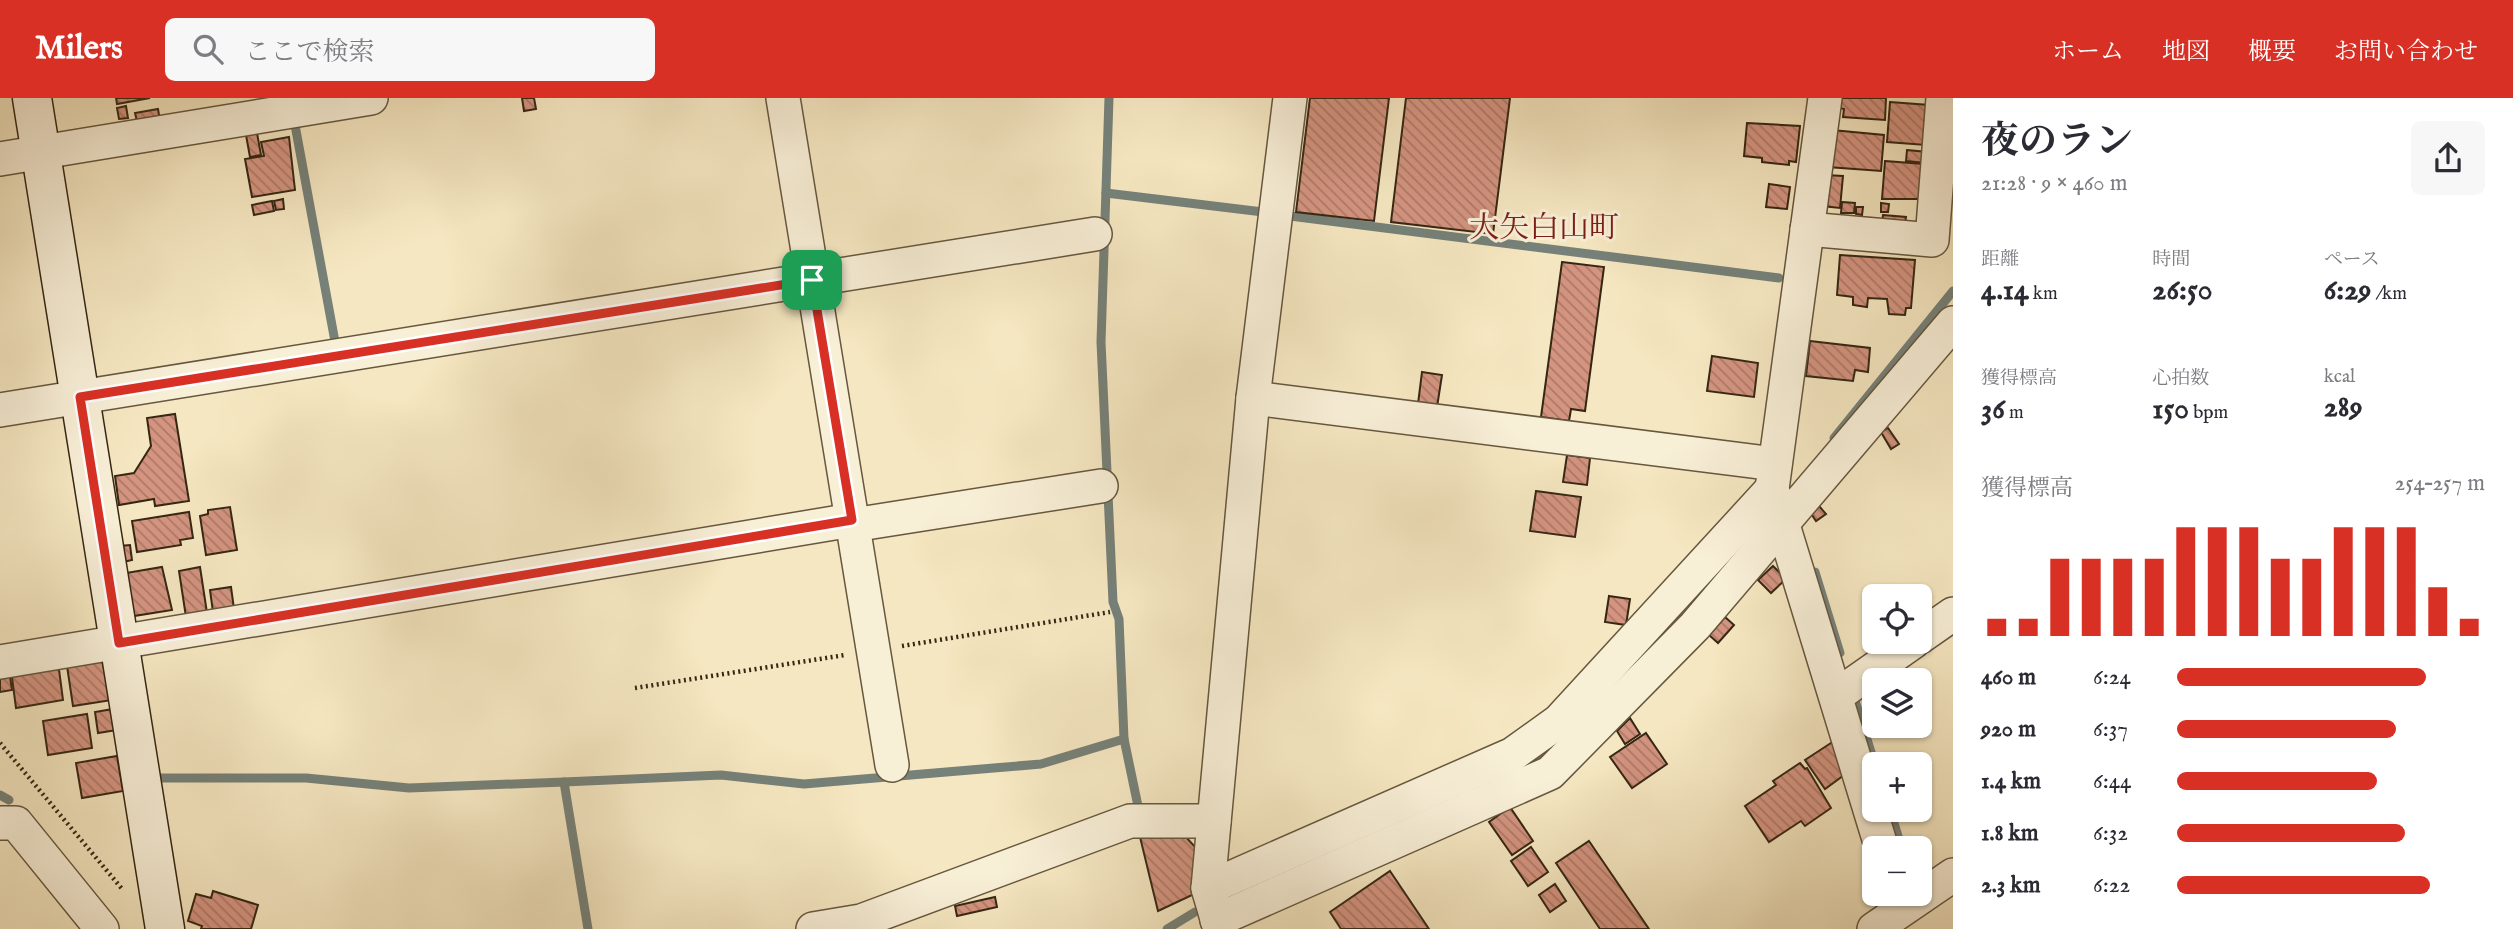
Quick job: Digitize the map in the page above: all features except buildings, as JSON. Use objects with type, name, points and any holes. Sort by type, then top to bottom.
[{"type":"street","points":[[32,98],[165,929]]},
{"type":"street","points":[[0,159],[371,98]]},
{"type":"street","points":[[783,98],[892,765]]},
{"type":"street","points":[[1290,98],[1253,398],[1208,888],[1219,925],[1550,773],[1695,626],[1953,323]]},
{"type":"street","points":[[1825,98],[1774,476],[1783,525],[1878,836]]},
{"type":"street","points":[[1807,229],[1932,240],[1943,98]]},
{"type":"street","points":[[0,410],[1095,234]]},
{"type":"street","points":[[1253,398],[1774,476]]},
{"type":"street","points":[[1208,888],[1513,754],[1559,721],[1774,476]]},
{"type":"street","points":[[0,662],[1101,485]]},
{"type":"street","points":[[1932,629],[1953,614]]},
{"type":"street","points":[[1836,696],[1896,654]]},
{"type":"street","points":[[813,929],[861,925],[1130,821],[1214,821]]},
{"type":"street","points":[[0,823],[16,823],[102,929]]},
{"type":"street","points":[[1874,929],[1953,875]]},
{"type":"path","points":[[0,743],[130,898]]},
{"type":"waterway","points":[[1109,98],[1101,342],[1113,602],[1119,619],[1124,739]]},
{"type":"waterway","points":[[295,125],[336,347]]},
{"type":"waterway","points":[[1106,193],[1263,212]]},
{"type":"waterway","points":[[1290,216],[1779,278]]},
{"type":"waterway","points":[[1834,438],[1953,291]]},
{"type":"waterway","points":[[1815,572],[1840,653]]},
{"type":"waterway","points":[[1856,704],[1871,752]]},
{"type":"waterway","points":[[564,782],[721,775],[804,784],[1041,764],[1124,739],[1138,806]]},
{"type":"waterway","points":[[1516,771],[1552,749]]},
{"type":"waterway","points":[[161,778],[306,778],[409,788],[564,782],[588,929]]},
{"type":"waterway","points":[[0,795],[9,800]]},
{"type":"waterway","points":[[1894,822],[1898,836]]},
{"type":"waterway","points":[[1167,929],[1195,912]]},
{"type":"district","name":"大矢白山町","points":[[1544,229]]},
{"type":"route","points":[[812,280],[852,520],[119,643],[80,397],[812,280]]}]
